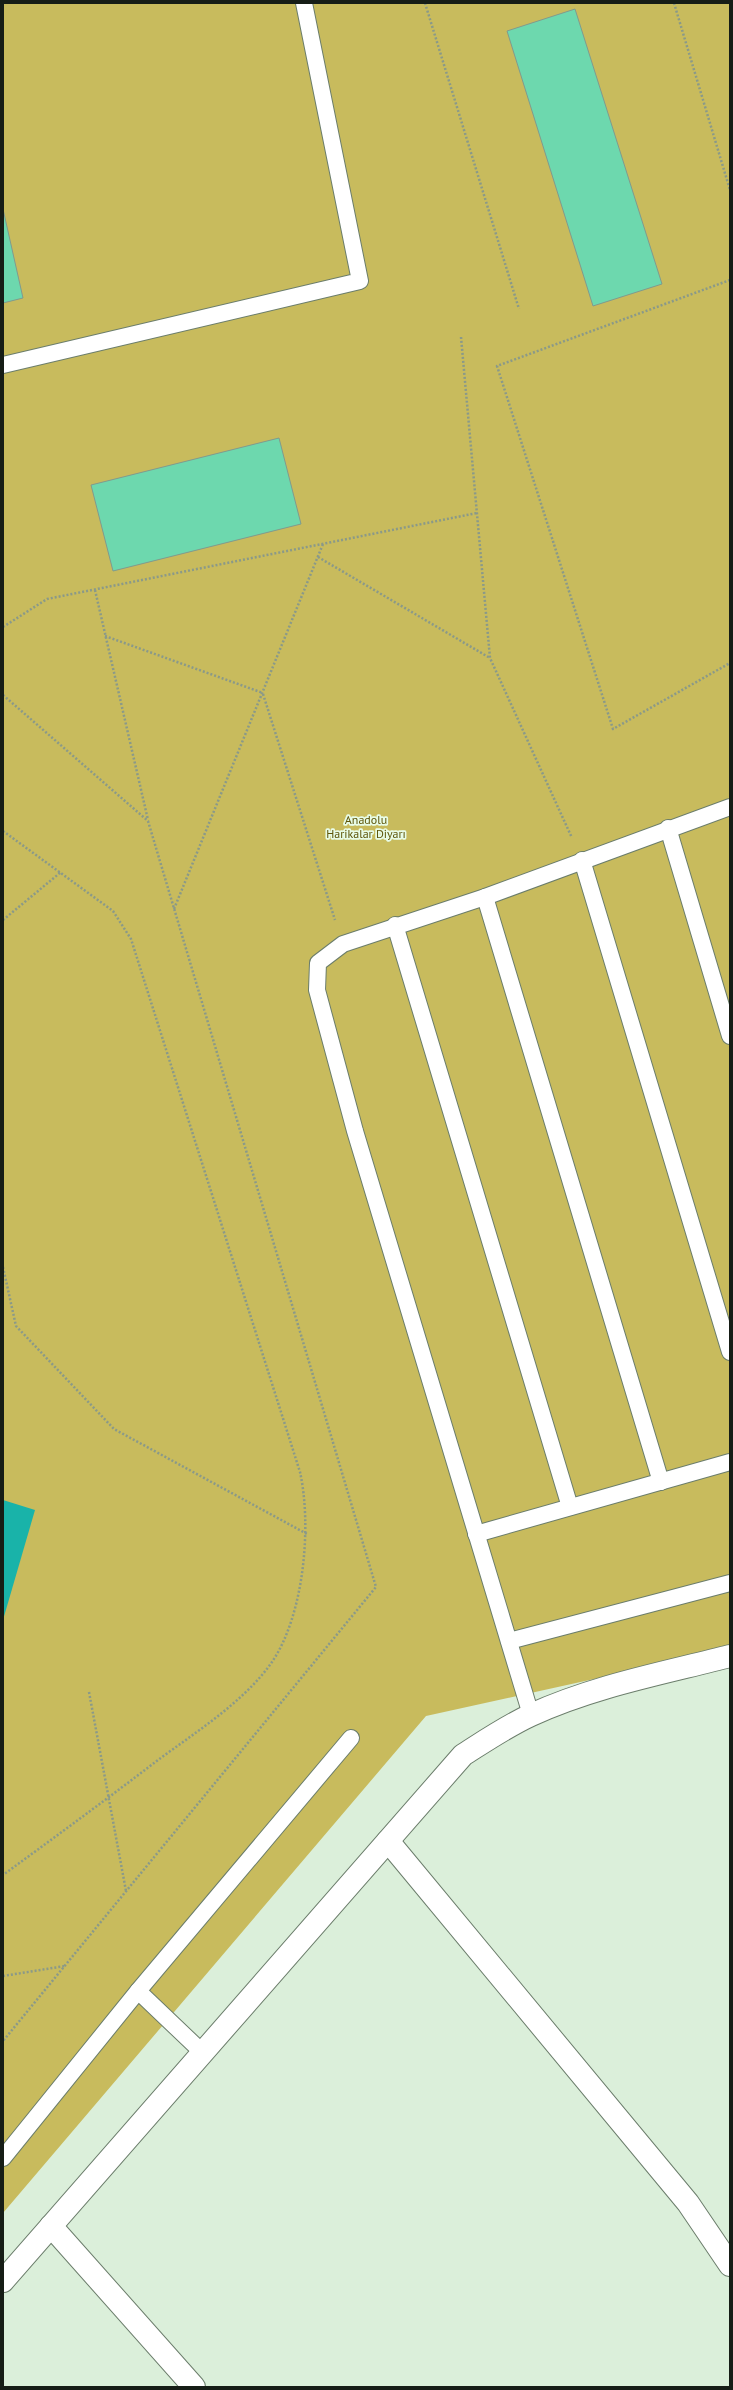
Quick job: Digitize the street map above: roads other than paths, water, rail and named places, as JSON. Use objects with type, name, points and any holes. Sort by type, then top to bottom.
[{"type":"street","points":[[3,2281],[463,1755],[496,1733],[531,1715],[575,1697],[730,1656]]},
{"type":"street","points":[[388,1841],[688,2203],[730,2265]]},
{"type":"street","points":[[51,2226],[194,2387]]},
{"type":"lane","points":[[3,365],[360,281],[304,3]]},
{"type":"lane","points":[[531,1715],[355,1131],[317,990],[318,963],[342,944],[394,925],[484,897],[668,828],[730,807]]},
{"type":"lane","points":[[668,828],[730,1036]]},
{"type":"lane","points":[[582,860],[730,1352]]},
{"type":"lane","points":[[484,897],[661,1482]]},
{"type":"lane","points":[[394,925],[570,1507]]},
{"type":"lane","points":[[476,1534],[730,1462]]},
{"type":"lane","points":[[509,1641],[730,1583]]},
{"type":"lane","points":[[3,2158],[138,1991],[351,1738]]},
{"type":"lane","points":[[138,1991],[203,2053]]},
{"type":"water","points":[[3,1500],[35,1510],[3,1620]]},
{"type":"park label","name":"Anadolu Harikalar Diyarı","points":[[366,826]]}]
